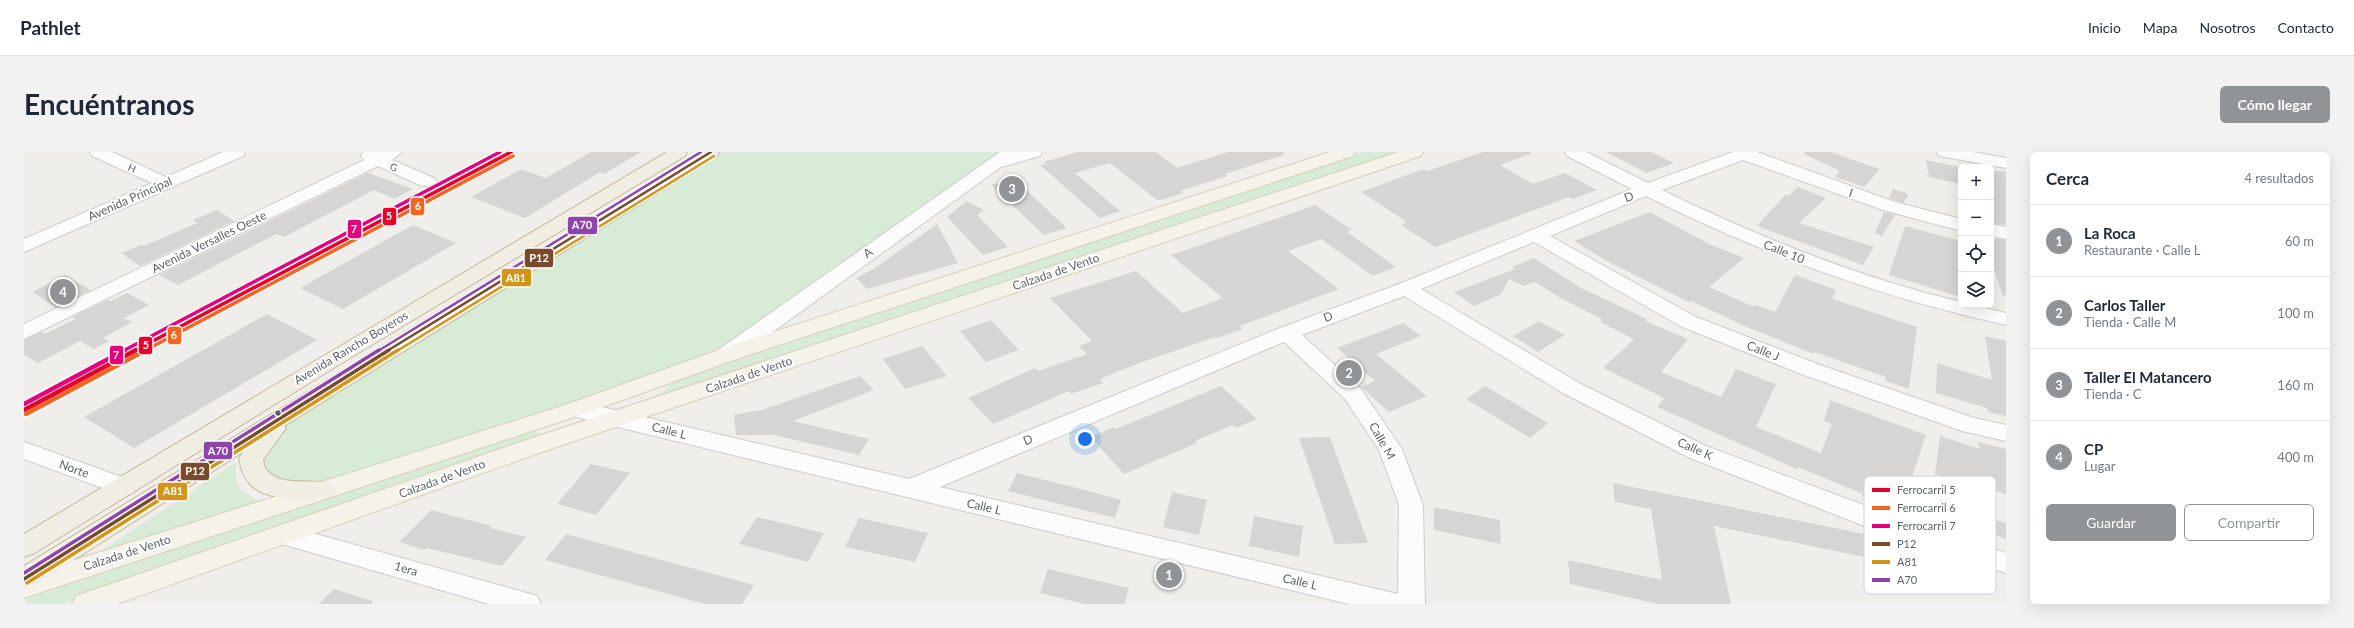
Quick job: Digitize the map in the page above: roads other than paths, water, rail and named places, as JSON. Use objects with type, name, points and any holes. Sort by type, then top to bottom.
[{"type":"highway","name":"Avenida Rancho Boyeros","points":[[24,547],[329,361],[679,152]]},
{"type":"highway","name":"Avenida Rancho Boyeros","points":[[24,579],[289,412],[711,152]]},
{"type":"highway","points":[[289,412],[255,452],[251,459],[252,470],[260,480],[280,488],[305,491],[324,490]]},
{"type":"highway","points":[[124,487],[160,482],[205,465]]},
{"type":"main road","name":"Calzada de Vento","points":[[86,604],[284,535],[529,436],[576,409],[726,355],[1347,152]]},
{"type":"main road","name":"Calzada de Vento","points":[[24,586],[324,490],[529,436],[617,419],[1415,152]]},
{"type":"main road","points":[[649,383],[636,394],[636,400],[651,408]]},
{"type":"street","name":"H","points":[[98,152],[166,183]]},
{"type":"street","name":"Avenida Principal","points":[[24,246],[237,152]]},
{"type":"street","name":"G","points":[[360,152],[386,156],[428,182]]},
{"type":"street","name":"A","points":[[726,355],[992,164],[1011,152]]},
{"type":"street","points":[[992,164],[1034,152]]},
{"type":"street","name":"Calle 10","points":[[1573,152],[1735,231],[1816,265],[1886,288],[1960,309],[2006,319]]},
{"type":"street","points":[[1945,152],[2006,163]]},
{"type":"street","name":"D","points":[[910,489],[1287,333],[1406,288],[1647,189],[1746,153]]},
{"type":"street","name":"I","points":[[1746,153],[1889,206],[1958,224]]},
{"type":"street","name":"Avenida Versalles Oeste","points":[[24,332],[386,156]]},
{"type":"street","points":[[1994,231],[2006,233]]},
{"type":"street","name":"Calle J","points":[[1535,235],[1689,322],[1812,370],[1970,425],[2006,433]]},
{"type":"street","name":"Calle K","points":[[1406,288],[1571,388],[1698,452],[1864,515]]},
{"type":"street","name":"Calle M","points":[[1287,333],[1353,394],[1390,450],[1411,505],[1411,604]]},
{"type":"street","name":"Calle L","points":[[576,409],[1394,604]]},
{"type":"street","name":"Norte","points":[[24,450],[124,487]]},
{"type":"street","name":"1era","points":[[284,535],[527,604]]},
{"type":"street","name":"Calle K","points":[[1996,561],[2006,564]]},
{"type":"rail line","name":"7","points":[[24,404],[500,152]]},
{"type":"rail line","name":"5","points":[[24,410],[511,152]]},
{"type":"rail line","name":"6","points":[[26,414],[513,156]]},
{"type":"place","name":"Taller El Matancero","points":[[1012,189]]},
{"type":"place","name":"CP","points":[[63,292]]},
{"type":"place","name":"Carlos Taller","points":[[1349,373]]},
{"type":"place","name":"La Roca","points":[[1169,575]]}]
